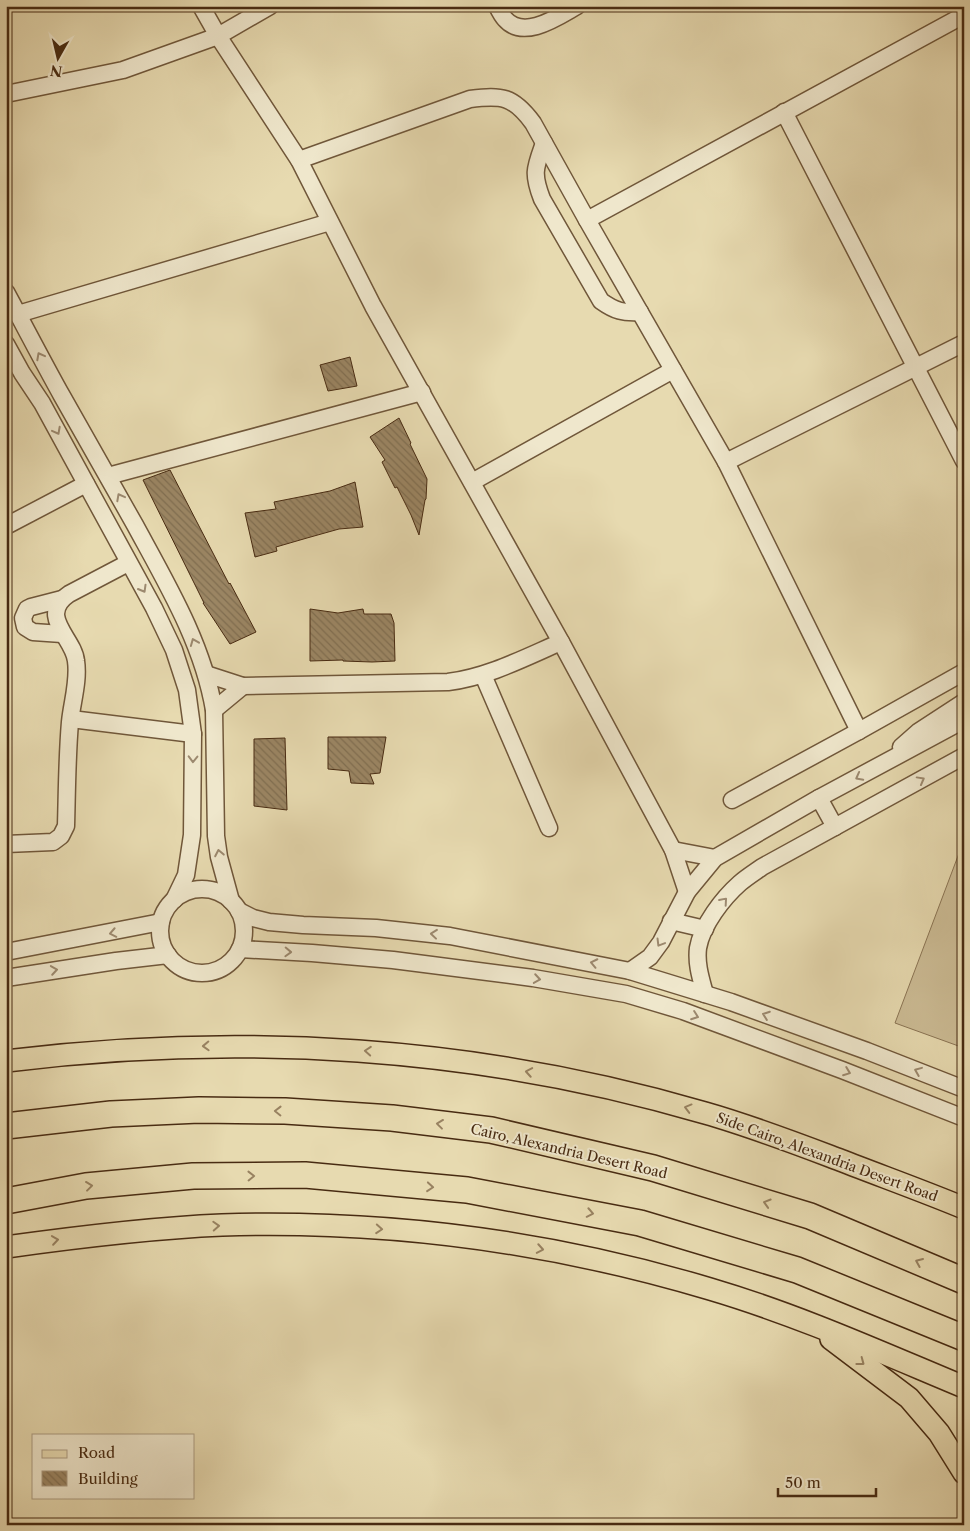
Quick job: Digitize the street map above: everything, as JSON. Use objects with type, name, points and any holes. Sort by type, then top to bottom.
[{"type":"highway","name":"Cairo, Alexandria Desert Road","points":[[6,1126],[111,1114],[199,1110],[286,1111],[373,1117],[491,1130],[653,1168],[810,1216],[964,1281]]},
{"type":"highway","points":[[6,1201],[86,1186],[193,1176],[305,1175],[468,1190],[640,1223],[797,1270],[964,1338]]},
{"type":"main road","name":"Side Cairo, Alexandria Desert Road","points":[[6,1061],[151,1048],[260,1046],[379,1052],[488,1065],[542,1074],[703,1112],[756,1128],[964,1208]]},
{"type":"main road","points":[[6,1247],[112,1233],[223,1226],[334,1226],[445,1234],[553,1251],[606,1262],[712,1289],[808,1322],[964,1387]]},
{"type":"main road","points":[[808,1322],[909,1398],[939,1433],[964,1474]]},
{"type":"street","points":[[201,6],[218,36],[299,160],[373,306],[561,642],[673,850],[687,892]]},
{"type":"street","points":[[6,94],[123,70],[218,36],[270,6]]},
{"type":"street","points":[[496,6],[506,20],[514,26],[530,27],[541,26],[577,6]]},
{"type":"street","points":[[587,220],[964,14]]},
{"type":"street","points":[[299,160],[470,99],[493,96],[510,100],[522,108],[533,123],[726,462],[859,731]]},
{"type":"street","points":[[784,112],[964,461]]},
{"type":"street","points":[[544,143],[536,166],[536,182],[542,199],[600,301],[611,308],[626,313],[640,312]]},
{"type":"street","points":[[18,314],[330,222]]},
{"type":"street","points":[[6,292],[166,583],[193,639],[211,690],[214,710],[216,836],[219,857],[244,930],[240,950],[226,965],[213,971],[198,972],[184,968],[172,960],[168,956],[160,934],[161,922],[166,910],[174,900],[186,874],[192,835],[193,734],[187,690],[174,650],[154,608],[86,484],[6,344]]},
{"type":"street","points":[[726,462],[964,343]]},
{"type":"street","points":[[472,482],[673,370]]},
{"type":"street","points":[[108,476],[422,392]]},
{"type":"street","points":[[42,404],[62,396]]},
{"type":"street","points":[[6,526],[86,484]]},
{"type":"street","points":[[62,634],[33,632],[25,627],[23,618],[27,610],[31,607],[62,599],[128,563]]},
{"type":"street","points":[[6,844],[54,842],[61,836],[66,826],[70,719],[76,676],[76,660],[72,647],[58,625],[56,614],[62,599]]},
{"type":"street","points":[[206,674],[244,686],[429,683],[464,680],[483,675],[561,642]]},
{"type":"street","points":[[732,800],[964,672]]},
{"type":"street","points":[[483,675],[549,828]]},
{"type":"street","points":[[214,710],[244,686]]},
{"type":"street","points":[[890,760],[904,743],[918,732],[964,702]]},
{"type":"street","points":[[70,719],[193,734]]},
{"type":"street","points":[[630,970],[650,957],[661,942],[687,892],[716,858],[819,798],[964,720]]},
{"type":"street","points":[[704,994],[698,968],[698,948],[705,929],[720,904],[740,883],[762,867],[964,756]]},
{"type":"street","points":[[819,798],[835,828]]},
{"type":"street","points":[[192,816],[200,821],[213,819],[216,816]]},
{"type":"street","points":[[673,850],[716,858]]},
{"type":"street","points":[[174,900],[184,893],[196,889],[209,890],[221,894],[253,918],[269,922],[303,926],[385,929],[450,936],[630,970],[830,1038],[964,1089]]},
{"type":"street","points":[[671,921],[705,929]]},
{"type":"street","points":[[6,952],[161,922]]},
{"type":"street","points":[[500,974],[504,946]]},
{"type":"street","points":[[240,950],[384,959],[582,986],[634,996],[683,1011],[964,1118]]},
{"type":"street","points":[[6,978],[116,961],[168,956]]},
{"type":"street","points":[[819,1062],[830,1038]]},
{"type":"shaded area","points":[[964,840],[964,1048],[895,1023]]},
{"type":"building","points":[[350,357],[357,386],[328,391],[320,365]]},
{"type":"building","points":[[399,418],[427,479],[426,499],[419,535],[397,487],[395,488],[382,462],[385,460],[370,437]]},
{"type":"building","points":[[170,470],[256,632],[230,644],[203,603],[143,480]]},
{"type":"building","points":[[355,482],[363,527],[339,529],[276,547],[277,551],[255,557],[245,513],[276,509],[274,502],[330,491]]},
{"type":"building","points":[[310,609],[338,613],[363,609],[364,614],[391,614],[394,623],[395,661],[310,661]]},
{"type":"building","points":[[328,737],[386,737],[380,773],[370,774],[374,784],[351,783],[349,771],[328,769]]},
{"type":"building","points":[[285,738],[287,810],[254,806],[254,739]]}]
